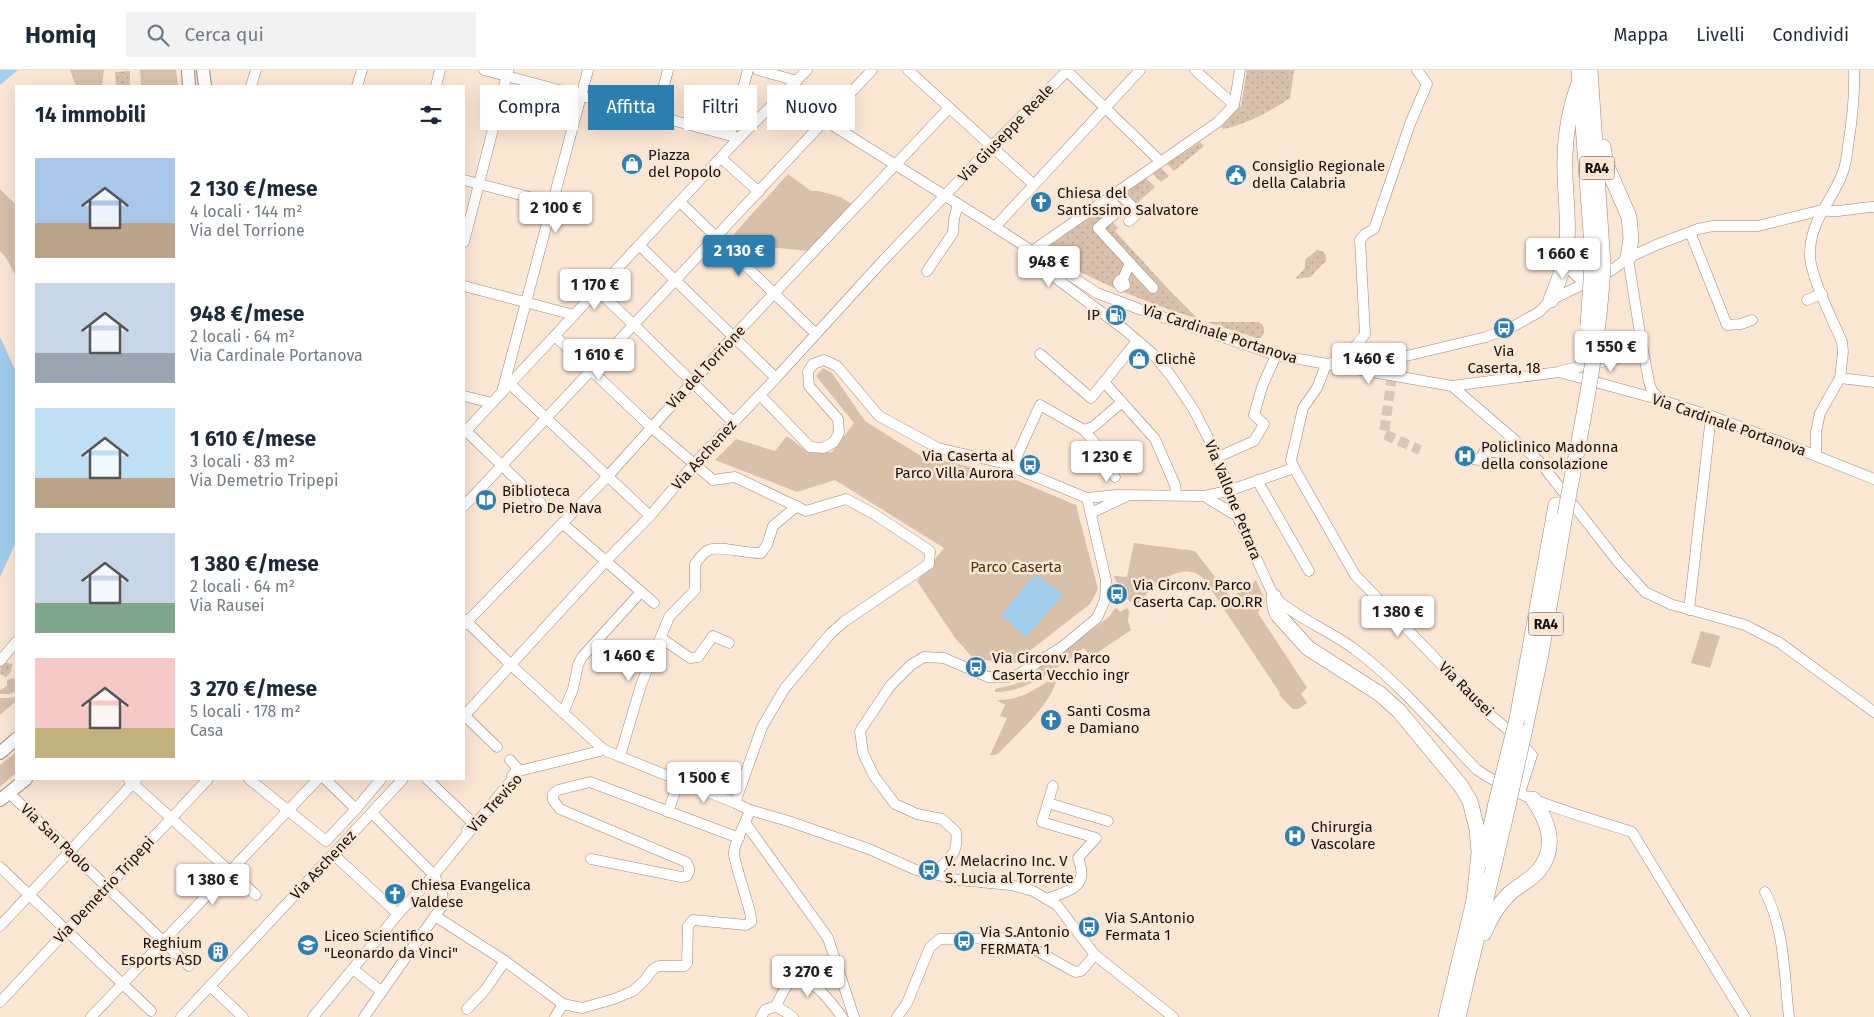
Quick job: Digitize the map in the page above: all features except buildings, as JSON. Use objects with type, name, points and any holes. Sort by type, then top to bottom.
[{"type":"highway","name":"RA4","points":[[1446,1017],[1474,901],[1524,733],[1541,654],[1560,510],[1598,265],[1583,80],[1590,70]]},
{"type":"highway","points":[[1583,80],[1598,106],[1606,164],[1629,217],[1631,238],[1628,258]]},
{"type":"highway","points":[[1552,300],[1565,261],[1568,202],[1565,174],[1571,104],[1583,80]]},
{"type":"highway","points":[[1565,261],[1586,282]]},
{"type":"highway","name":"RA4","points":[[1458,1017],[1560,510]]},
{"type":"highway","points":[[1274,597],[1278,615],[1308,648],[1380,694],[1399,711],[1461,786],[1470,801],[1477,829],[1479,853],[1474,901]]},
{"type":"highway","points":[[1468,973],[1489,920],[1499,905],[1540,869],[1548,853],[1549,828],[1543,813],[1526,796]]},
{"type":"main road","points":[[188,70],[189,85]]},
{"type":"main road","points":[[203,70],[205,85]]},
{"type":"main road","points":[[0,752],[15,740]]},
{"type":"main road","points":[[5,797],[25,780]]},
{"type":"street","points":[[251,85],[256,70]]},
{"type":"street","points":[[357,85],[362,70]]},
{"type":"street","points":[[436,85],[440,70]]},
{"type":"street","points":[[484,70],[507,73],[588,98]]},
{"type":"street","points":[[502,393],[588,70]]},
{"type":"street","points":[[664,85],[668,70]]},
{"type":"street","points":[[734,137],[748,70]]},
{"type":"street","points":[[758,70],[797,81]]},
{"type":"street","points":[[793,85],[807,70]]},
{"type":"street","points":[[855,88],[872,70]]},
{"type":"street","points":[[908,70],[1034,185]]},
{"type":"street","points":[[1067,70],[1160,161]]},
{"type":"street","name":"Via Giuseppe Reale","points":[[945,196],[1067,70]]},
{"type":"street","points":[[995,226],[1140,70]]},
{"type":"street","points":[[1196,70],[1234,105]]},
{"type":"street","points":[[1032,251],[1218,122],[1234,105],[1240,70]]},
{"type":"street","points":[[760,395],[810,447],[823,448],[834,442],[839,433],[838,419],[809,386],[808,372],[813,364],[824,360],[836,366],[879,416],[938,448],[1002,463],[1087,498],[1130,494],[1204,496],[1228,491],[1294,468],[1291,460],[1304,408],[1317,388],[1326,365],[1342,359],[1358,345],[1364,334],[1360,240],[1364,234],[1374,229],[1410,124],[1427,84],[1417,70]]},
{"type":"street","points":[[1816,455],[1816,432],[1820,413],[1840,378],[1843,352],[1842,342],[1812,269],[1810,256],[1812,234],[1822,210],[1836,190],[1844,169],[1855,90],[1854,70]]},
{"type":"street","points":[[465,238],[507,73]]},
{"type":"street","name":"Via del Torrione","points":[[465,622],[608,476],[733,337],[949,108]]},
{"type":"street","points":[[544,506],[465,432],[721,158],[734,137],[767,109]]},
{"type":"street","points":[[674,121],[734,137]]},
{"type":"street","points":[[465,505],[817,130]]},
{"type":"street","name":"Via Cardinale Portanova","points":[[842,130],[995,226],[1097,293],[1139,309],[1276,355],[1452,386],[1559,372],[1711,416],[1874,479]]},
{"type":"street","points":[[721,158],[759,192]]},
{"type":"street","points":[[465,180],[552,203]]},
{"type":"street","name":"Via Aschenez","points":[[465,715],[605,562],[650,516],[694,464],[945,196]]},
{"type":"street","points":[[1122,196],[1138,213],[1129,221]]},
{"type":"street","points":[[680,202],[816,334]]},
{"type":"street","points":[[1112,202],[1119,210],[1098,228],[1153,288]]},
{"type":"street","points":[[927,271],[953,233],[958,204]]},
{"type":"street","points":[[1350,369],[1486,337],[1539,312],[1552,300],[1612,270],[1628,258],[1690,232],[1713,226],[1758,226],[1822,210],[1832,212],[1863,207],[1874,208]]},
{"type":"street","points":[[1690,232],[1727,324],[1741,324],[1752,320]]},
{"type":"street","points":[[639,246],[776,378]]},
{"type":"street","name":"Via Vallone Petrara","points":[[1032,251],[1032,260],[1137,341],[1152,354],[1171,376],[1194,410],[1218,456],[1237,516],[1274,597],[1285,607],[1332,633],[1358,651],[1392,682],[1476,769],[1491,780],[1526,796],[1632,832],[1745,1017]]},
{"type":"street","points":[[1628,258],[1649,382],[1652,391],[1660,400]]},
{"type":"street","points":[[1123,280],[1130,263]]},
{"type":"street","points":[[465,286],[574,315]]},
{"type":"street","points":[[597,290],[733,422]]},
{"type":"street","points":[[1096,309],[1097,293]]},
{"type":"street","points":[[1807,300],[1822,294]]},
{"type":"street","points":[[555,336],[651,427],[713,480],[735,477],[806,511],[846,499],[874,514],[930,552],[929,564],[845,621],[831,633],[785,688],[762,727],[735,803]]},
{"type":"street","points":[[1559,372],[1624,357],[1634,351],[1641,340]]},
{"type":"street","points":[[1040,354],[1092,398],[1137,341]]},
{"type":"street","points":[[1218,456],[1254,441],[1264,424],[1254,414],[1262,387],[1276,355]]},
{"type":"street","points":[[1382,362],[1384,370],[1392,376]]},
{"type":"street","points":[[1840,378],[1874,382]]},
{"type":"street","points":[[1104,382],[1155,439],[1175,485],[1176,494]]},
{"type":"street","points":[[510,384],[650,516]]},
{"type":"street","points":[[1452,386],[1539,460],[1618,562],[1645,592],[1670,604],[1745,625],[1780,643],[1874,712]]},
{"type":"street","points":[[465,396],[492,403]]},
{"type":"street","points":[[1084,430],[1093,427],[1122,402]]},
{"type":"street","points":[[1012,468],[1040,405],[1084,430],[1100,449],[1115,477]]},
{"type":"street","points":[[1689,610],[1711,416]]},
{"type":"street","points":[[1471,459],[1480,460],[1484,452],[1497,452]]},
{"type":"street","name":"Via Rausei","points":[[1294,468],[1355,575],[1487,712],[1507,729],[1532,755],[1526,796]]},
{"type":"street","points":[[1257,480],[1309,571]]},
{"type":"street","points":[[1091,514],[1130,494]]},
{"type":"street","points":[[1204,496],[1237,516]]},
{"type":"street","points":[[935,874],[957,848],[956,832],[942,819],[917,814],[895,804],[874,776],[863,753],[860,731],[890,686],[911,665],[924,657],[944,658],[988,677],[1009,677],[1019,674],[1062,647],[1097,618],[1106,600],[1106,580],[1087,498]]},
{"type":"street","points":[[620,756],[641,685],[669,617],[695,590],[694,564],[707,550],[717,548],[748,554],[761,553],[767,545],[773,526],[796,506]]},
{"type":"street","points":[[562,523],[654,604]]},
{"type":"street","points":[[563,713],[573,689],[582,656],[640,593]]},
{"type":"street","points":[[465,622],[604,750],[750,810],[869,849],[916,870],[959,880],[1011,886],[1033,891],[1056,905],[1095,955],[1173,1017]]},
{"type":"street","points":[[661,638],[690,658],[698,657],[713,636],[729,643]]},
{"type":"street","points":[[0,661],[15,643]]},
{"type":"street","points":[[465,717],[497,747]]},
{"type":"street","name":"Via Treviso","points":[[434,876],[519,771],[604,750]]},
{"type":"street","points":[[313,1017],[398,914],[434,876],[472,823],[518,769],[510,760]]},
{"type":"street","points":[[0,926],[70,852],[132,780],[170,818],[256,895]]},
{"type":"street","name":"Via Demetrio Tripepi","points":[[0,1002],[207,780]]},
{"type":"street","points":[[251,780],[326,841],[380,780]]},
{"type":"street","points":[[91,1017],[317,780]]},
{"type":"street","points":[[326,780],[356,809]]},
{"type":"street","points":[[356,809],[361,809],[388,780]]},
{"type":"street","name":"Via Aschenez","points":[[180,1017],[402,780]]},
{"type":"street","points":[[428,780],[472,823]]},
{"type":"street","points":[[668,812],[679,780]]},
{"type":"street","points":[[591,859],[681,877],[687,876],[689,872],[686,862],[560,809],[554,800],[554,794],[558,790],[590,782],[739,838]]},
{"type":"street","points":[[1047,899],[1075,888],[1082,879],[1082,868],[1078,858],[1096,838],[1042,822],[1053,786]]},
{"type":"street","name":"Via San Paolo","points":[[5,797],[70,852],[189,966]]},
{"type":"street","points":[[1048,803],[1108,821]]},
{"type":"street","points":[[435,916],[505,962],[563,1004],[582,1008],[614,999],[633,991],[653,969],[659,966],[685,966],[687,963],[688,926],[693,920],[749,923],[752,916],[733,853],[750,810]]},
{"type":"street","points":[[364,1017],[442,906],[442,892],[434,876],[372,813]]},
{"type":"street","points":[[746,824],[828,938],[854,1017]]},
{"type":"street","points":[[333,854],[398,914]]},
{"type":"street","points":[[0,868],[151,1011]]},
{"type":"street","points":[[1765,892],[1770,901],[1778,929],[1789,1017]]},
{"type":"street","points":[[897,1017],[907,1003],[930,947],[940,939],[1014,938],[1075,972],[1082,971],[1095,955]]},
{"type":"street","points":[[467,1009],[485,990],[505,962]]},
{"type":"street","points":[[353,969],[382,992]]},
{"type":"street","points":[[761,1017],[764,1010],[776,1006],[790,982],[795,978],[804,979],[825,994],[842,1017]]},
{"type":"street","points":[[210,986],[243,1017]]},
{"type":"street","points":[[555,1017],[563,1004]]},
{"type":"street","points":[[776,1006],[792,1017]]},
{"type":"green space","points":[[70,70],[104,70],[102,85],[76,85]]},
{"type":"green space","points":[[140,70],[176,70],[178,85],[141,85]]},
{"type":"green space","points":[[1247,70],[1294,70],[1290,98],[1258,117],[1223,129],[1220,124],[1241,106]]},
{"type":"green space","points":[[130,71],[130,85],[116,85],[115,72]]},
{"type":"green space","points":[[1200,142],[1204,146],[1174,171],[1167,164]]},
{"type":"green space","points":[[1161,168],[1169,176],[1161,182],[1153,174]]},
{"type":"green space","points":[[788,174],[811,191],[819,191],[840,197],[852,204],[808,251],[749,245],[742,236],[733,235]]},
{"type":"green space","points":[[1146,178],[1155,187],[1135,205],[1124,194]]},
{"type":"green space","points":[[0,189],[15,204],[15,275],[7,259],[0,251]]},
{"type":"green space","points":[[1100,211],[1118,228],[1115,231],[1198,319],[1121,291],[1084,273],[1048,252],[1048,247],[1053,243]]},
{"type":"green space","points":[[1317,250],[1322,251],[1326,255],[1326,261],[1310,277],[1295,279],[1305,268],[1305,260]]},
{"type":"green space","points":[[1207,322],[1259,322],[1263,325],[1264,331],[1261,338],[1257,338]]},
{"type":"green space","name":"Parco Caserta","points":[[823,368],[832,373],[865,421],[921,456],[999,473],[1076,505],[1098,589],[1090,604],[1014,663],[974,659],[955,638],[917,581],[944,548],[835,480],[797,492],[715,460],[736,439],[775,451],[787,436],[809,453],[832,452],[854,423],[816,376]]},
{"type":"green space","points":[[1134,543],[1195,551],[1231,598],[1256,580],[1265,600],[1258,613],[1307,688],[1301,694],[1307,703],[1298,709],[1293,709],[1279,695],[1280,693],[1204,579],[1195,573],[1186,571],[1177,573],[1149,591],[1136,606],[1133,601],[1130,602],[1121,593],[1114,576],[1127,577]]},
{"type":"green space","points":[[1115,608],[1120,612],[1127,608],[1131,630],[1091,657],[1084,648],[1054,670],[1031,683],[1007,691],[995,692],[995,689],[1016,684],[1030,675],[1109,617]]},
{"type":"green space","points":[[1701,631],[1720,636],[1710,668],[1691,663]]},
{"type":"green space","points":[[1,662],[13,664],[10,673],[6,677],[0,674]]},
{"type":"green space","points":[[15,679],[15,692],[10,694],[0,694],[0,690],[7,686],[7,680]]},
{"type":"green space","points":[[1050,680],[1056,682],[1052,692],[1039,711],[999,753],[990,755],[1007,718],[1000,716],[1005,705],[997,700],[1018,697]]},
{"type":"green space","points":[[15,696],[15,702],[0,715],[0,698]]},
{"type":"green space","points":[[15,753],[15,774],[0,787],[0,765]]},
{"type":"water","points":[[0,70],[18,70],[0,85]]},
{"type":"water","points":[[0,337],[15,370],[15,544],[0,577]]},
{"type":"water","points":[[1035,574],[1063,594],[1026,637],[1001,615]]},
{"type":"tunnel","points":[[1392,376],[1384,434],[1420,450]]},
{"type":"place","name":"Piazza del Popolo","points":[[632,164]]},
{"type":"place","name":"Consiglio Regionale della Calabria","points":[[1236,175]]},
{"type":"place","name":"Chiesa del Santissimo Salvatore","points":[[1041,202]]},
{"type":"place","name":"IP","points":[[1116,315]]},
{"type":"place","name":"Via Caserta, 18","points":[[1504,328]]},
{"type":"place","name":"Clichè","points":[[1139,359]]},
{"type":"place","name":"Policlinico Madonna della consolazione","points":[[1465,456]]},
{"type":"place","name":"Via Caserta al Parco Villa Aurora","points":[[1030,465]]},
{"type":"place","name":"Biblioteca Pietro De Nava","points":[[486,500]]},
{"type":"place","name":"Via Circonv. Parco Caserta Cap. OO.RR","points":[[1117,594]]},
{"type":"place","name":"Via Circonv. Parco Caserta Vecchio ingr","points":[[976,667]]},
{"type":"place","name":"Santi Cosma e Damiano","points":[[1051,720]]},
{"type":"place","name":"Chirurgia Vascolare","points":[[1295,836]]},
{"type":"place","name":"V. Melacrino Inc. V S. Lucia al Torrente","points":[[929,870]]},
{"type":"place","name":"Chiesa Evangelica Valdese","points":[[395,894]]},
{"type":"place","name":"Via S.Antonio Fermata 1","points":[[1089,927]]},
{"type":"place","name":"Via S.Antonio FERMATA 1","points":[[964,941]]},
{"type":"place","name":"Liceo Scientifico \"Leonardo da Vinci\"","points":[[308,945]]},
{"type":"place","name":"Reghium Esports ASD","points":[[218,952]]}]
